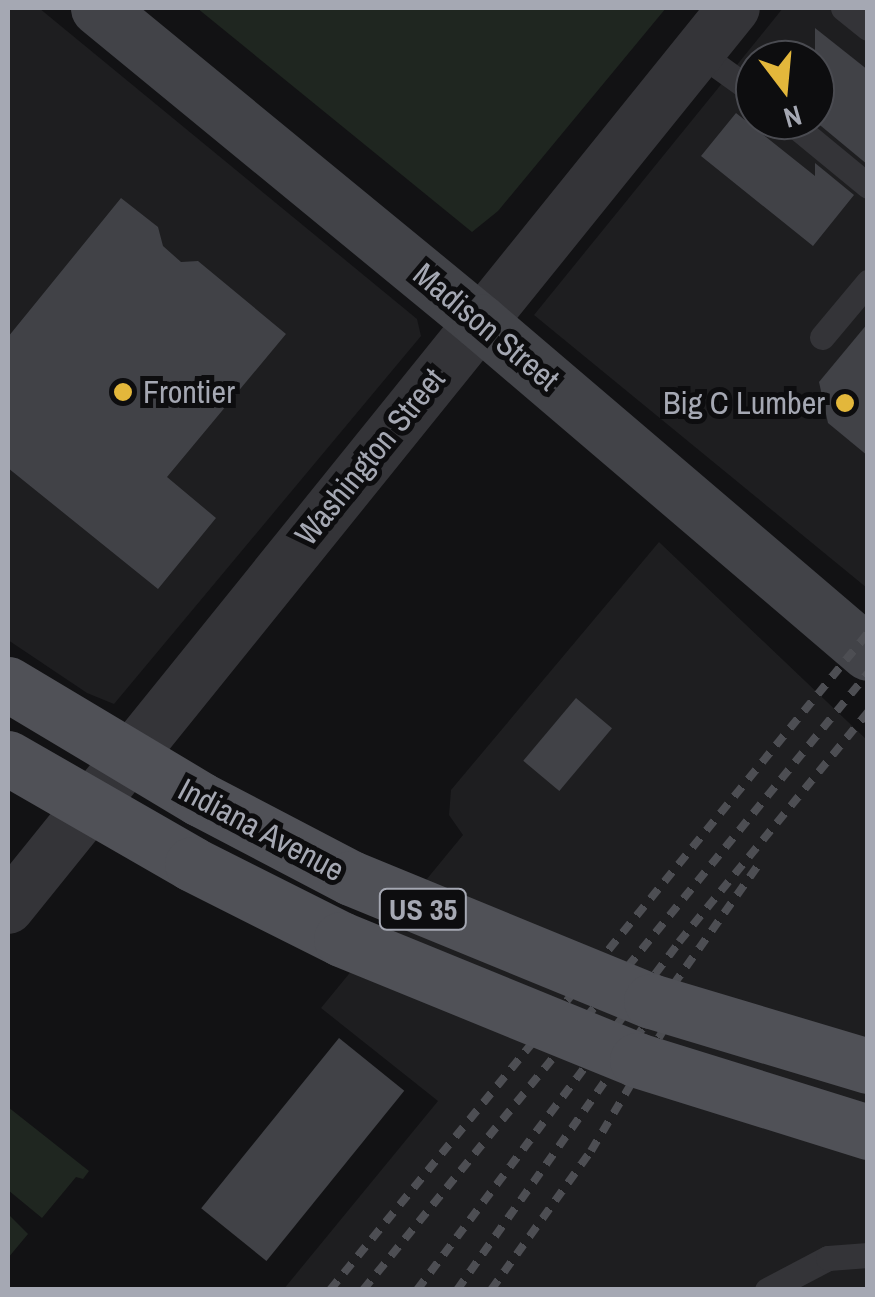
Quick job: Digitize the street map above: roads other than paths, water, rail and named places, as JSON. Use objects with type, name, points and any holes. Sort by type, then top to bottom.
[{"type":"main road","name":"Indiana Avenue","points":[[8,684],[200,799],[350,878],[650,1001],[868,1066]]},
{"type":"main road","name":"Indiana Avenue","points":[[8,758],[192,864],[341,939],[637,1060],[868,1132]]},
{"type":"street","name":"Madison Street","points":[[98,8],[480,320],[868,653]]},
{"type":"street","name":"Washington Street","points":[[8,908],[734,8]]},
{"type":"lane","points":[[843,8],[868,28]]},
{"type":"lane","points":[[698,52],[735,79]]},
{"type":"lane","points":[[812,140],[868,186]]},
{"type":"lane","points":[[822,337],[868,282]]},
{"type":"lane","points":[[767,1290],[828,1258],[868,1256]]},
{"type":"railway","points":[[330,1290],[868,633]]},
{"type":"railway","points":[[363,1290],[868,673]]},
{"type":"railway","points":[[417,1290],[679,942],[868,712]]},
{"type":"railway","points":[[457,1290],[759,864]]},
{"type":"railway","points":[[491,1290],[591,1151],[682,999]]},
{"type":"place","name":"Frontier","points":[[123,392]]},
{"type":"place","name":"Big C Lumber","points":[[845,403]]}]
